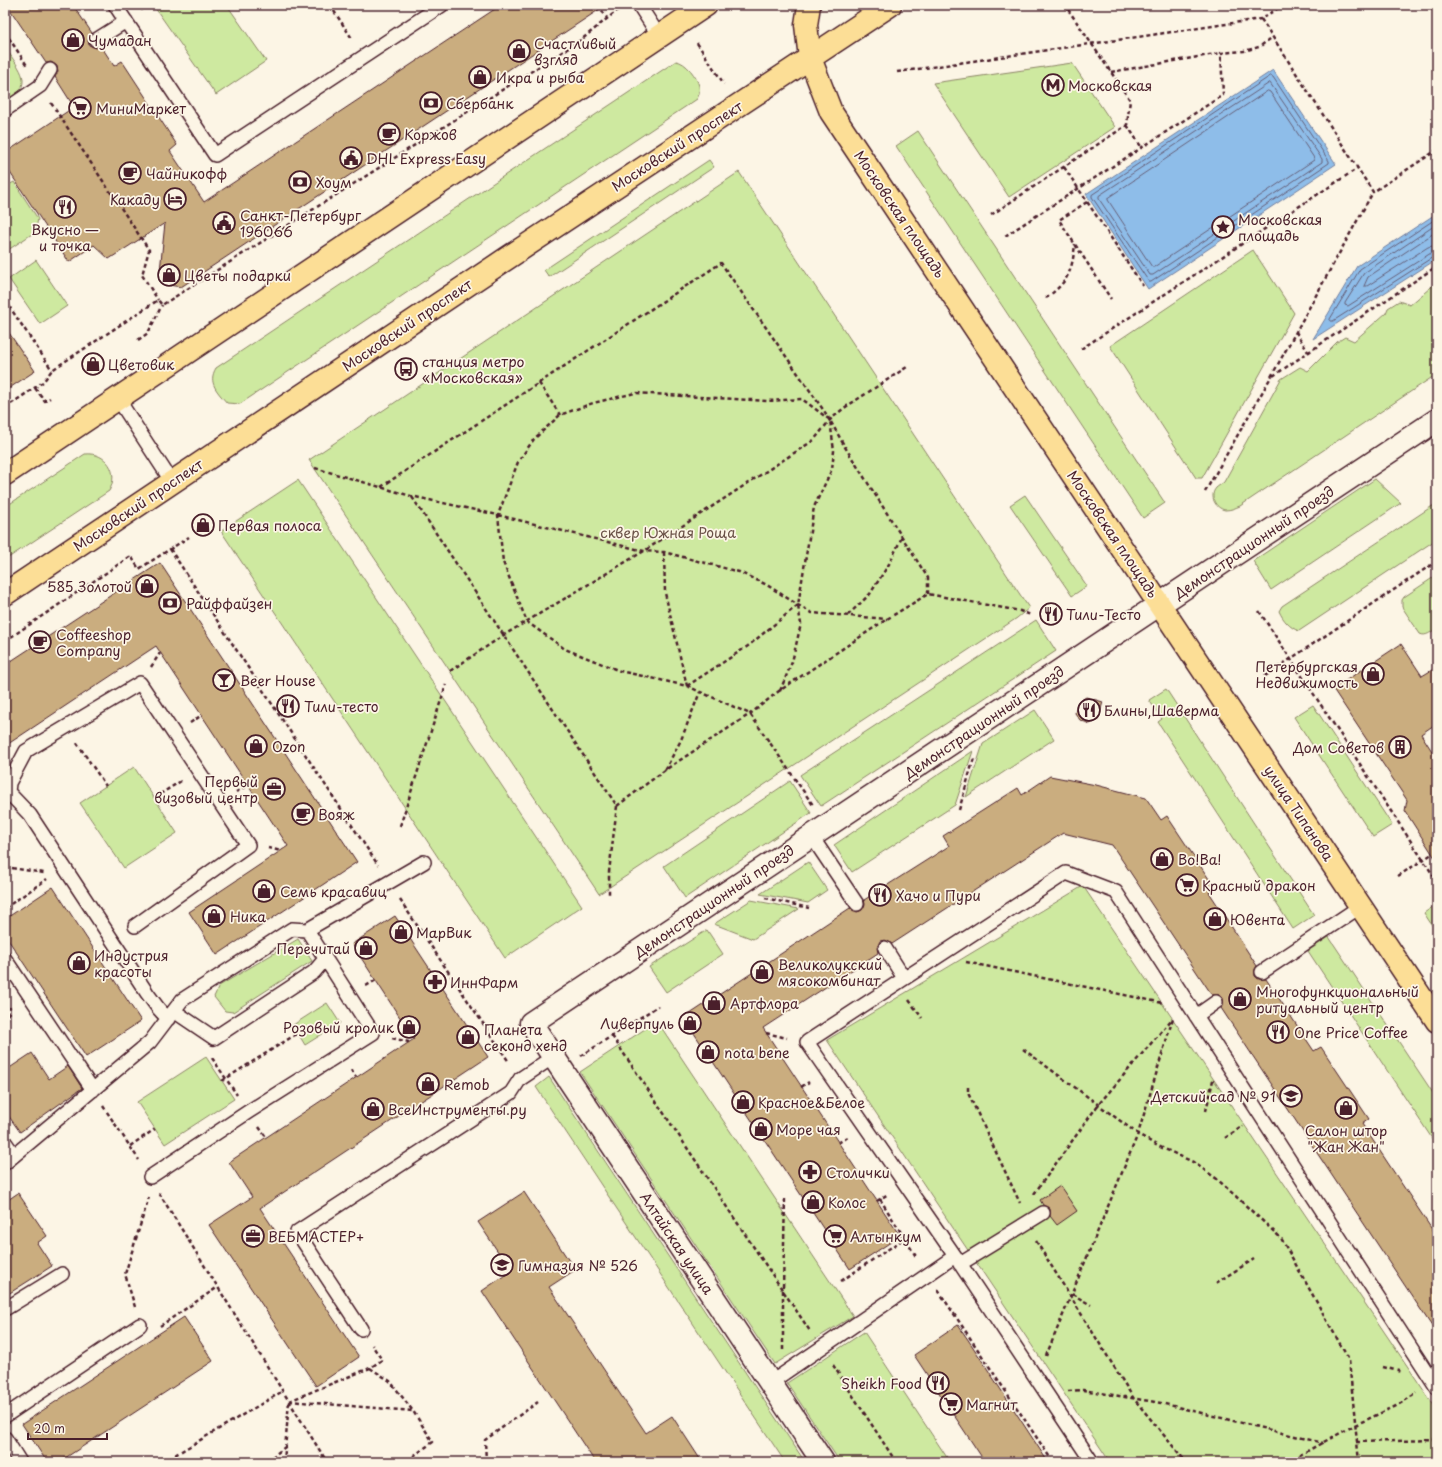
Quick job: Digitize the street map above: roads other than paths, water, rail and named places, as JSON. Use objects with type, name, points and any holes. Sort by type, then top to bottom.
[{"type":"main road","points":[[5,474],[706,5]]},
{"type":"main road","points":[[810,5],[806,25],[810,58]]},
{"type":"main road","name":"Московский проспект","points":[[5,594],[890,5]]},
{"type":"main road","name":"Московская площадь","points":[[810,58],[831,112],[1160,604]]},
{"type":"main road","name":"улица Типанова","points":[[1160,604],[1437,1021]]},
{"type":"street","name":"Демонстрационный проезд","points":[[531,1023],[1437,420]]},
{"type":"street","name":"Алтайская улица","points":[[531,1023],[553,1057],[777,1379],[822,1462]]},
{"type":"lane","points":[[115,5],[215,155],[442,5]]},
{"type":"lane","points":[[638,5],[659,36]]},
{"type":"lane","points":[[96,40],[126,21]]},
{"type":"lane","points":[[5,110],[40,86],[50,70]]},
{"type":"lane","points":[[118,399],[172,482]]},
{"type":"lane","points":[[135,926],[248,845],[140,683],[26,751],[10,783],[7,793],[30,815],[59,871],[158,1008],[214,1038],[314,972],[325,959]]},
{"type":"lane","points":[[812,837],[857,904]]},
{"type":"lane","points":[[5,1142],[10,1159],[150,1042],[182,1000],[292,929],[307,930],[424,862]]},
{"type":"lane","points":[[1092,1462],[958,1260],[807,1042],[1066,873],[1116,892],[1185,1005],[1196,1016],[1435,1386]]},
{"type":"lane","points":[[1262,972],[1361,906]]},
{"type":"lane","points":[[152,1181],[248,1112],[373,1033],[307,930]]},
{"type":"lane","points":[[885,948],[904,978]]},
{"type":"lane","points":[[5,959],[93,1090]]},
{"type":"lane","points":[[1196,1016],[1216,1002]]},
{"type":"lane","points":[[362,1329],[297,1232],[511,1093],[520,1079],[553,1057]]},
{"type":"lane","points":[[777,1379],[928,1274],[958,1260],[1025,1217],[1043,1213]]},
{"type":"lane","points":[[5,1309],[62,1274]]},
{"type":"lane","points":[[5,1416],[140,1325]]},
{"type":"lane","points":[[5,1438],[20,1462]]},
{"type":"water","points":[[1273,70],[1336,164],[1148,289],[1086,194]]},
{"type":"water","points":[[1437,213],[1437,259],[1313,339],[1357,266]]},
{"type":"place","name":"Чумадан","points":[[73,40]]},
{"type":"place","name":"Счастливый взгляд","points":[[519,51]]},
{"type":"place","name":"Икра и рыба","points":[[480,77]]},
{"type":"place","name":"Московская","points":[[1053,85]]},
{"type":"place","name":"Сбербанк","points":[[431,103]]},
{"type":"place","name":"МиниМаркет","points":[[80,108]]},
{"type":"place","name":"Коржов","points":[[389,134]]},
{"type":"place","name":"DHL Express Easy","points":[[351,158]]},
{"type":"place","name":"Чайникофф","points":[[130,173]]},
{"type":"place","name":"Хоум","points":[[300,182]]},
{"type":"place","name":"Какаду","points":[[175,199]]},
{"type":"place","name":"Вкусно — и точка","points":[[65,207]]},
{"type":"place","name":"Санкт-Петербург 196066","points":[[224,223]]},
{"type":"place","name":"Московская площадь","points":[[1223,227]]},
{"type":"place","name":"Цветы подарки","points":[[169,275]]},
{"type":"place","name":"Цветовик","points":[[93,364]]},
{"type":"place","name":"станция метро «Московская»","points":[[406,369]]},
{"type":"place","name":"Первая полоса","points":[[203,525]]},
{"type":"place","name":"585 Золотой","points":[[147,586]]},
{"type":"place","name":"Райффайзен","points":[[170,603]]},
{"type":"place","name":"Тили-Тесто","points":[[1051,614]]},
{"type":"place","name":"Coffeeshop Company","points":[[40,642]]},
{"type":"place","name":"Петербургская Недвижимость","points":[[1373,674]]},
{"type":"place","name":"Beer House","points":[[224,680]]},
{"type":"place","name":"Тили-тесто","points":[[288,706]]},
{"type":"place","name":"Блины,Шаверма","points":[[1089,710]]},
{"type":"place","name":"Ozon","points":[[256,746]]},
{"type":"place","name":"Дом Советов","points":[[1400,747]]},
{"type":"place","name":"Первый визовый центр","points":[[274,789]]},
{"type":"place","name":"Вояж","points":[[303,814]]},
{"type":"place","name":"Во!Ва!","points":[[1162,859]]},
{"type":"place","name":"Красный дракон","points":[[1187,885]]},
{"type":"place","name":"Семь красавиц","points":[[264,891]]},
{"type":"place","name":"Хачо и Пури","points":[[880,895]]},
{"type":"place","name":"Ника","points":[[214,916]]},
{"type":"place","name":"Ювента","points":[[1215,919]]},
{"type":"place","name":"МарВик","points":[[401,932]]},
{"type":"place","name":"Перечитай","points":[[366,948]]},
{"type":"place","name":"Индустрия красоты","points":[[79,963]]},
{"type":"place","name":"Великолукский мясокомбинат","points":[[762,972]]},
{"type":"place","name":"ИннФарм","points":[[435,982]]},
{"type":"place","name":"Многофункциональный ритуальный центр","points":[[1240,999]]},
{"type":"place","name":"Артфлора","points":[[714,1003]]},
{"type":"place","name":"Ливерпуль","points":[[690,1023]]},
{"type":"place","name":"Розовый кролик","points":[[409,1027]]},
{"type":"place","name":"One Price Coffee","points":[[1278,1032]]},
{"type":"place","name":"Планета секонд хенд","points":[[468,1037]]},
{"type":"place","name":"nota bene","points":[[708,1052]]},
{"type":"place","name":"Remob","points":[[428,1084]]},
{"type":"place","name":"Детский сад № 91","points":[[1291,1096]]},
{"type":"place","name":"Красное&Белое","points":[[743,1102]]},
{"type":"place","name":"Салон штор \"Жан Жан\"","points":[[1346,1108]]},
{"type":"place","name":"ВсеИнструменты.ру","points":[[373,1109]]},
{"type":"place","name":"Море чая","points":[[761,1129]]},
{"type":"place","name":"Столички","points":[[810,1172]]},
{"type":"place","name":"Колос","points":[[813,1202]]},
{"type":"place","name":"ВЕБМАСТЕР+","points":[[253,1236]]},
{"type":"place","name":"Алтынкум","points":[[835,1236]]},
{"type":"place","name":"Гимназия № 526","points":[[502,1265]]},
{"type":"place","name":"Sheikh Food","points":[[938,1383]]},
{"type":"place","name":"Магнит","points":[[951,1404]]},
{"type":"park label","name":"сквер Южная Роща","points":[[668,532]]}]
